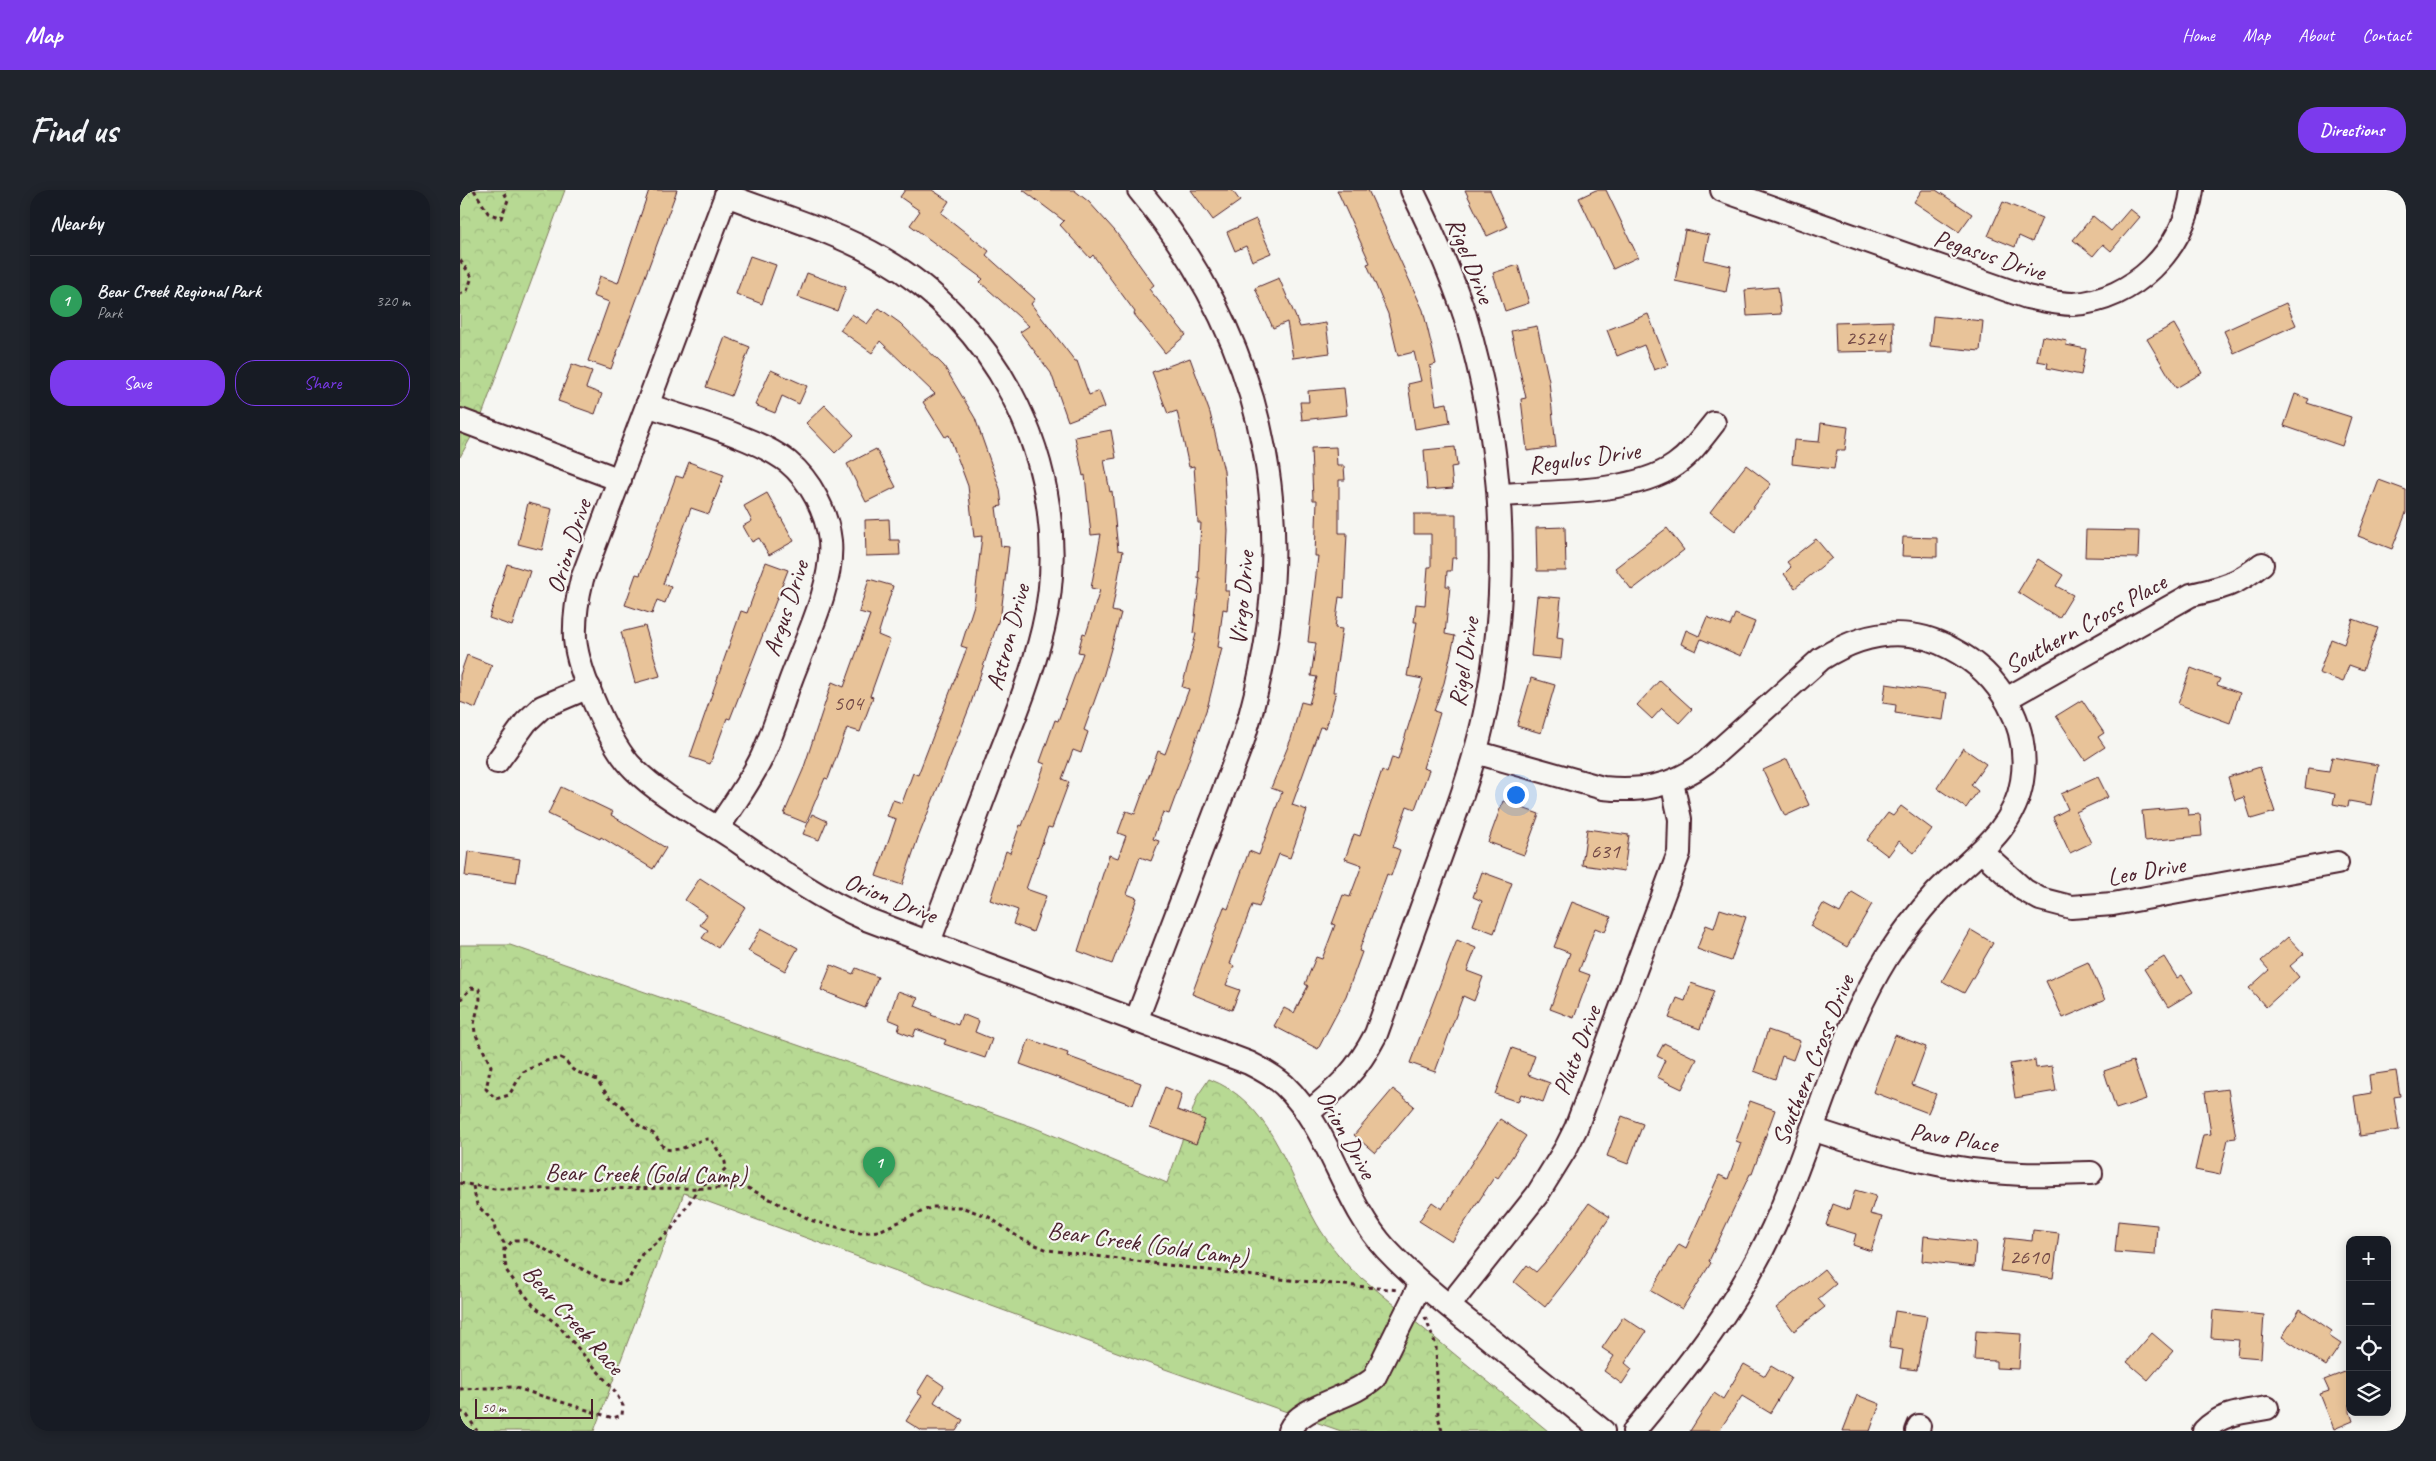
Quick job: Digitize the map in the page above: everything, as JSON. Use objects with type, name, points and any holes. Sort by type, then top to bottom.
[{"type":"street","name":"Virgo Drive","points":[[1136,1021],[1243,740],[1254,703],[1268,632],[1274,551],[1272,506],[1260,426],[1250,388],[1237,352],[1205,284],[1181,244],[1139,190]]},
{"type":"street","name":"Rigel Drive","points":[[1308,1112],[1341,1086],[1366,1055],[1376,1034],[1458,809],[1486,709],[1498,627],[1501,569],[1500,495],[1489,417],[1478,364],[1464,315],[1449,272],[1412,190]]},
{"type":"street","name":"Pegasus Drive","points":[[1722,190],[2027,297],[2057,303],[2075,304],[2117,294],[2150,271],[2165,254],[2178,234],[2187,211],[2192,190]]},
{"type":"street","name":"Orion Drive","points":[[727,193],[582,579],[577,601],[575,642],[589,687],[612,739],[634,769],[680,804],[822,899],[866,919],[1256,1066],[1283,1084],[1308,1112],[1369,1228],[1386,1248],[1416,1291],[1449,1306],[1604,1431]]},
{"type":"street","name":"Astron Drive","points":[[727,193],[846,240],[883,259],[942,303],[965,327],[1003,378],[1030,434],[1046,490],[1052,545],[1051,575],[1044,628],[1022,695],[929,942]]},
{"type":"street","name":"Argus Drive","points":[[647,405],[743,439],[768,450],[787,462],[800,474],[812,491],[826,524],[830,541],[830,559],[822,593],[763,756],[748,783],[718,828]]},
{"type":"street","points":[[460,420],[620,480]]},
{"type":"street","name":"Regulus Drive","points":[[1500,495],[1580,489],[1637,482],[1657,475],[1674,465],[1691,451],[1714,423]]},
{"type":"street","name":"Southern Cross Place","points":[[2006,698],[2191,595],[2244,579],[2262,564]]},
{"type":"street","name":"Southern Cross Drive","points":[[1474,752],[1603,788],[1641,790],[1672,782],[1689,774],[1706,762],[1821,659],[1840,647],[1862,638],[1882,634],[1922,637],[1943,643],[1979,666],[1994,681],[2006,698],[2017,719],[2022,739],[2024,758],[2023,780],[2012,816],[2000,833],[1937,892],[1914,919],[1889,955],[1854,1018],[1773,1229],[1738,1295],[1691,1363],[1634,1431]]},
{"type":"street","points":[[497,762],[526,722],[542,707],[589,687]]},
{"type":"street","name":"Pluto Drive","points":[[1449,1306],[1537,1195],[1576,1128],[1679,853],[1680,820],[1672,782]]},
{"type":"street","name":"Leo Drive","points":[[1981,851],[2024,890],[2040,899],[2071,907],[2114,904],[2337,863]]},
{"type":"street","name":"Pavo Place","points":[[1812,1129],[1881,1152],[1951,1166],[2021,1174],[2091,1172]]},
{"type":"street","points":[[1289,1431],[1300,1417],[1307,1412],[1352,1394],[1374,1378],[1416,1291]]},
{"type":"street","points":[[2204,1431],[2222,1418],[2235,1413],[2267,1408]]},
{"type":"path","points":[[474,190],[488,213],[501,218],[508,200],[504,190]]},
{"type":"path","points":[[460,260],[472,276],[467,291],[460,294]]},
{"type":"path","name":"Bear Creek Race","points":[[460,1000],[471,988],[479,989],[480,993],[475,1016],[475,1033],[491,1066],[486,1089],[496,1099],[509,1095],[518,1080],[528,1069],[546,1061],[561,1058],[565,1060],[572,1070],[597,1080],[608,1096],[622,1106],[637,1124],[654,1134],[665,1149],[682,1149],[711,1139],[725,1162],[726,1168],[716,1178],[700,1186],[671,1230],[642,1254],[628,1278],[621,1284],[603,1280],[527,1240],[514,1240],[504,1251],[506,1270],[517,1286],[535,1308],[558,1325],[614,1390],[623,1406],[622,1415],[613,1418],[513,1387],[460,1389]]},
{"type":"path","name":"Bear Creek (Gold Camp)","points":[[460,1184],[495,1189],[700,1186],[748,1188],[813,1222],[860,1233],[879,1231],[932,1207],[961,1207],[989,1217],[1021,1238],[1048,1250],[1279,1279],[1416,1291],[1436,1345],[1438,1416],[1442,1431]]},
{"type":"path","points":[[473,1186],[477,1205],[494,1222],[495,1230],[504,1243],[504,1251]]},
{"type":"path","points":[[460,1411],[468,1416],[477,1431]]},
{"type":"green space","points":[[460,190],[565,190],[479,423],[460,457]]},
{"type":"green space","points":[[460,945],[510,945],[1033,1127],[1167,1183],[1198,1095],[1209,1079],[1230,1089],[1247,1103],[1261,1119],[1284,1157],[1317,1224],[1330,1244],[1351,1269],[1548,1431],[1341,1431],[1125,1355],[684,1193],[594,1431],[460,1431]]},
{"type":"building","points":[[649,190],[677,190],[611,369],[588,361],[609,302],[593,296],[600,276],[618,283]]},
{"type":"building","points":[[905,190],[932,190],[949,201],[941,213],[989,251],[986,255],[1035,299],[1031,304],[1075,361],[1077,361],[1089,395],[1099,391],[1105,407],[1068,421],[1051,373],[1020,332],[1029,326],[980,282],[983,279],[910,225],[920,211],[900,197]]},
{"type":"building","points":[[1023,190],[1074,190],[1089,202],[1115,231],[1154,285],[1149,289],[1186,335],[1165,353],[1134,314],[1135,312],[1093,255],[1090,258],[1060,225],[1064,221]]},
{"type":"building","points":[[1191,190],[1232,190],[1240,201],[1213,220]]},
{"type":"building","points":[[1337,190],[1368,190],[1423,310],[1436,364],[1430,366],[1436,405],[1447,403],[1450,423],[1415,429],[1408,384],[1421,381],[1414,352],[1398,356],[1388,314],[1367,264],[1370,263]]},
{"type":"building","points":[[1465,190],[1490,190],[1507,227],[1487,236]]},
{"type":"building","points":[[1596,190],[1606,190],[1638,257],[1613,269],[1579,198]]},
{"type":"building","points":[[1922,190],[1936,190],[1972,214],[1959,232],[1914,202]]},
{"type":"building","points":[[2003,202],[2042,218],[2032,242],[2019,236],[2015,247],[1988,236]]},
{"type":"building","points":[[2130,209],[2140,217],[2111,251],[2103,244],[2093,256],[2073,240],[2093,216],[2111,231]]},
{"type":"building","points":[[1256,219],[1271,253],[1252,261],[1246,246],[1235,251],[1227,232]]},
{"type":"building","points":[[1685,230],[1709,235],[1704,260],[1731,266],[1726,292],[1675,281]]},
{"type":"building","points":[[750,256],[776,265],[762,304],[736,294]]},
{"type":"building","points":[[1518,265],[1529,303],[1505,311],[1493,273]]},
{"type":"building","points":[[807,273],[846,287],[837,311],[798,297]]},
{"type":"building","points":[[1279,278],[1300,327],[1326,323],[1330,353],[1293,358],[1287,322],[1273,328],[1255,288]]},
{"type":"building","points":[[1778,287],[1781,314],[1747,316],[1745,290]]},
{"type":"building","points":[[2286,303],[2296,325],[2234,353],[2224,331]]},
{"type":"building","points":[[879,308],[900,323],[944,366],[975,418],[1000,489],[1002,506],[996,507],[1001,546],[1009,547],[1001,613],[970,706],[918,838],[902,885],[876,876],[896,819],[887,816],[893,800],[902,803],[913,773],[918,775],[967,648],[961,646],[974,605],[982,536],[974,537],[968,486],[949,435],[945,437],[923,402],[935,394],[880,341],[872,353],[840,330],[852,314],[867,324]]},
{"type":"building","points":[[1648,314],[1668,365],[1654,370],[1644,345],[1617,356],[1607,330]]},
{"type":"building","points":[[1933,316],[1983,321],[1980,351],[1930,346]]},
{"type":"building","points":[[1893,321],[1894,351],[1836,352],[1835,323]]},
{"type":"building","points":[[2174,324],[2202,373],[2176,388],[2147,339]]},
{"type":"building","points":[[1537,326],[1549,381],[1556,447],[1527,451],[1521,399],[1526,398],[1511,331]]},
{"type":"building","points":[[2042,336],[2067,341],[2066,345],[2086,349],[2081,375],[2047,368],[2048,363],[2037,361]]},
{"type":"building","points":[[725,337],[750,347],[731,396],[706,387]]},
{"type":"building","points":[[1190,358],[1210,413],[1224,471],[1228,531],[1225,591],[1229,591],[1227,610],[1223,609],[1218,647],[1222,648],[1208,705],[1169,814],[1163,812],[1153,839],[1159,841],[1151,861],[1140,857],[1127,894],[1137,898],[1112,964],[1078,951],[1109,855],[1118,858],[1126,836],[1118,833],[1126,811],[1135,814],[1158,751],[1165,754],[1189,689],[1182,687],[1196,634],[1193,633],[1200,578],[1198,578],[1201,523],[1198,523],[1194,466],[1189,467],[1177,411],[1168,414],[1152,372]]},
{"type":"building","points":[[572,364],[592,371],[586,388],[602,394],[595,414],[558,401]]},
{"type":"building","points":[[771,370],[807,386],[799,404],[782,396],[775,413],[755,405]]},
{"type":"building","points":[[1344,388],[1347,415],[1302,420],[1300,402],[1309,402],[1308,391]]},
{"type":"building","points":[[2295,394],[2309,399],[2307,403],[2351,417],[2342,446],[2284,426]]},
{"type":"building","points":[[825,405],[854,435],[835,453],[806,423]]},
{"type":"building","points":[[1821,423],[1848,427],[1845,450],[1837,450],[1834,469],[1792,464],[1794,440],[1819,442]]},
{"type":"building","points":[[1111,430],[1116,458],[1104,460],[1110,492],[1112,491],[1118,550],[1123,551],[1112,611],[1121,613],[1103,677],[1084,730],[1088,732],[1081,753],[1073,750],[1062,779],[1069,782],[1052,828],[1048,827],[1026,889],[1046,896],[1033,932],[1013,924],[1018,910],[990,900],[1006,851],[1010,853],[1045,764],[1040,762],[1055,720],[1058,721],[1083,653],[1078,652],[1083,633],[1086,634],[1100,590],[1091,588],[1101,534],[1091,535],[1085,475],[1083,476],[1075,437]]},
{"type":"building","points":[[1336,447],[1337,466],[1344,466],[1345,480],[1339,480],[1339,533],[1347,533],[1344,598],[1339,597],[1335,628],[1342,629],[1333,692],[1336,692],[1326,728],[1320,727],[1292,805],[1307,810],[1290,858],[1279,854],[1259,907],[1252,905],[1230,964],[1234,966],[1226,985],[1240,990],[1232,1010],[1192,994],[1224,907],[1228,909],[1249,851],[1259,855],[1282,792],[1271,788],[1291,739],[1301,702],[1309,704],[1317,677],[1311,676],[1316,643],[1308,642],[1318,556],[1315,556],[1317,500],[1313,500],[1311,448]]},
{"type":"building","points":[[1455,447],[1457,466],[1451,467],[1453,488],[1427,490],[1424,450]]},
{"type":"building","points":[[876,449],[896,487],[866,502],[847,464]]},
{"type":"building","points":[[689,462],[724,475],[709,514],[691,508],[663,584],[671,587],[665,603],[657,600],[652,614],[625,605],[636,574],[640,575],[676,476],[683,478]]},
{"type":"building","points":[[1746,465],[1771,484],[1735,531],[1710,512]]},
{"type":"building","points":[[2379,480],[2406,490],[2406,513],[2392,549],[2358,536]]},
{"type":"building","points":[[767,493],[794,541],[769,555],[759,538],[752,542],[743,526],[752,521],[744,506]]},
{"type":"building","points":[[528,503],[552,509],[542,550],[518,544]]},
{"type":"building","points":[[1414,514],[1456,514],[1456,558],[1452,558],[1451,571],[1447,571],[1446,586],[1450,586],[1445,634],[1455,636],[1444,683],[1434,711],[1440,713],[1423,768],[1429,770],[1415,809],[1407,806],[1393,847],[1400,850],[1391,876],[1387,874],[1359,951],[1362,952],[1346,996],[1318,1049],[1274,1026],[1284,1008],[1294,1013],[1308,986],[1305,984],[1316,957],[1322,959],[1335,925],[1332,924],[1343,895],[1350,897],[1362,865],[1345,859],[1354,834],[1360,836],[1382,770],[1387,773],[1392,757],[1398,759],[1423,679],[1407,676],[1417,622],[1414,622],[1416,604],[1425,605],[1428,567],[1431,567],[1431,534],[1414,534]]},
{"type":"building","points":[[889,519],[890,540],[899,540],[900,555],[866,556],[865,520]]},
{"type":"building","points":[[1565,527],[1566,571],[1537,571],[1536,528]]},
{"type":"building","points":[[1667,528],[1684,550],[1632,590],[1615,568]]},
{"type":"building","points":[[2086,530],[2139,531],[2138,558],[2085,557]]},
{"type":"building","points":[[1903,537],[1937,538],[1937,557],[1902,556]]},
{"type":"building","points":[[1816,539],[1832,558],[1795,588],[1784,574],[1791,567],[1787,562]]},
{"type":"building","points":[[2038,559],[2063,575],[2056,586],[2073,595],[2059,618],[2018,592]]},
{"type":"building","points":[[766,562],[788,570],[730,719],[727,718],[710,764],[690,757],[741,611],[747,613]]},
{"type":"building","points":[[507,564],[530,571],[512,626],[489,618]]},
{"type":"building","points":[[869,579],[893,586],[878,635],[890,640],[870,696],[873,697],[860,732],[847,728],[828,779],[825,778],[806,823],[784,814],[803,770],[832,682],[844,687],[870,615],[859,612]]},
{"type":"building","points":[[1537,596],[1561,598],[1557,638],[1563,639],[1561,659],[1531,656]]},
{"type":"building","points":[[1735,614],[1755,622],[1741,656],[1701,639],[1696,651],[1681,644],[1686,630],[1699,636],[1707,617],[1730,626]]},
{"type":"building","points":[[2353,619],[2378,628],[2363,670],[2349,665],[2343,682],[2319,673],[2331,639],[2344,644]]},
{"type":"building","points":[[645,626],[660,676],[635,683],[621,632]]},
{"type":"building","points":[[467,655],[492,665],[476,708],[460,702],[460,675]]},
{"type":"building","points":[[2191,668],[2220,679],[2217,685],[2240,693],[2230,723],[2178,704]]},
{"type":"building","points":[[1531,678],[1555,685],[1541,733],[1517,726]]},
{"type":"building","points":[[1660,680],[1692,709],[1679,723],[1662,708],[1652,719],[1637,705]]},
{"type":"building","points":[[1886,684],[1947,693],[1943,720],[1895,713],[1896,705],[1883,703]]},
{"type":"building","points":[[2082,700],[2104,733],[2098,737],[2105,747],[2085,760],[2056,716]]},
{"type":"building","points":[[1963,748],[1986,764],[1971,785],[1978,791],[1966,808],[1937,788]]},
{"type":"building","points":[[2332,757],[2378,765],[2371,805],[2349,801],[2348,807],[2333,804],[2335,794],[2305,788],[2308,768],[2329,771]]},
{"type":"building","points":[[1787,759],[1809,805],[1785,816],[1763,770]]},
{"type":"building","points":[[2260,767],[2275,812],[2251,819],[2244,797],[2235,800],[2228,777]]},
{"type":"building","points":[[2098,777],[2108,797],[2076,812],[2091,843],[2070,853],[2053,817],[2068,809],[2061,794]]},
{"type":"building","points":[[561,787],[613,812],[611,815],[666,848],[653,869],[601,837],[600,839],[548,814]]},
{"type":"building","points":[[1503,801],[1539,814],[1524,855],[1488,842]]},
{"type":"building","points":[[1901,806],[1932,829],[1914,853],[1899,841],[1888,856],[1867,840],[1888,813],[1893,816]]},
{"type":"building","points":[[2187,807],[2188,815],[2200,814],[2202,836],[2145,841],[2142,811]]},
{"type":"building","points":[[812,814],[827,821],[819,840],[803,834]]},
{"type":"building","points":[[1587,829],[1629,835],[1624,871],[1582,865]]},
{"type":"building","points":[[468,851],[520,859],[516,883],[465,876]]},
{"type":"building","points":[[1482,872],[1512,883],[1494,933],[1473,925],[1482,901],[1473,897]]},
{"type":"building","points":[[700,878],[745,907],[718,948],[702,938],[708,930],[700,925],[707,915],[685,900]]},
{"type":"building","points":[[1852,892],[1872,904],[1847,947],[1810,926],[1823,904],[1840,913]]},
{"type":"building","points":[[1572,902],[1611,917],[1605,932],[1595,928],[1579,971],[1590,975],[1574,1018],[1550,1009],[1570,953],[1554,947]]},
{"type":"building","points":[[1720,909],[1746,917],[1731,961],[1697,949],[1706,925],[1714,928]]},
{"type":"building","points":[[761,928],[798,948],[785,971],[748,951]]},
{"type":"building","points":[[1971,930],[1993,943],[1964,993],[1942,981]]},
{"type":"building","points":[[2288,937],[2304,954],[2290,966],[2299,977],[2266,1007],[2249,988],[2269,970],[2261,961]]},
{"type":"building","points":[[1457,940],[1476,948],[1467,971],[1483,977],[1474,1001],[1463,996],[1435,1072],[1410,1063]]},
{"type":"building","points":[[2164,957],[2177,978],[2182,975],[2193,992],[2168,1007],[2144,969]]},
{"type":"building","points":[[2088,962],[2105,1000],[2063,1018],[2046,981]]},
{"type":"building","points":[[831,965],[853,974],[856,968],[878,977],[865,1008],[821,990]]},
{"type":"building","points":[[1691,983],[1714,991],[1700,1029],[1669,1018],[1677,998],[1685,1001]]},
{"type":"building","points":[[898,991],[918,998],[915,1006],[932,1013],[931,1015],[958,1025],[962,1014],[979,1021],[975,1032],[992,1039],[985,1058],[944,1044],[946,1040],[916,1029],[913,1037],[898,1031],[900,1024],[888,1019]]},
{"type":"building","points":[[1768,1030],[1800,1041],[1793,1060],[1782,1056],[1775,1079],[1754,1071]]},
{"type":"building","points":[[1895,1035],[1926,1047],[1912,1085],[1936,1094],[1928,1113],[1873,1092]]},
{"type":"building","points":[[1029,1039],[1068,1053],[1067,1056],[1141,1083],[1133,1105],[1020,1064]]},
{"type":"building","points":[[1664,1043],[1697,1059],[1682,1089],[1657,1077],[1665,1060],[1657,1056]]},
{"type":"building","points":[[1512,1048],[1535,1056],[1528,1075],[1550,1083],[1543,1102],[1521,1094],[1518,1102],[1495,1094]]},
{"type":"building","points":[[2035,1060],[2036,1068],[2052,1066],[2056,1091],[2015,1098],[2010,1064]]},
{"type":"building","points":[[2133,1061],[2146,1099],[2116,1109],[2104,1071]]},
{"type":"building","points":[[2396,1071],[2400,1096],[2394,1097],[2399,1130],[2360,1136],[2354,1096],[2371,1093],[2369,1075]]},
{"type":"building","points":[[1165,1087],[1182,1094],[1177,1110],[1205,1120],[1196,1144],[1150,1127]]},
{"type":"building","points":[[1393,1089],[1414,1106],[1375,1153],[1354,1135]]},
{"type":"building","points":[[2228,1089],[2236,1138],[2228,1139],[2220,1175],[2195,1170],[2203,1135],[2211,1134],[2205,1092]]},
{"type":"building","points":[[1750,1101],[1775,1110],[1752,1174],[1750,1174],[1709,1261],[1711,1263],[1682,1309],[1651,1291],[1679,1244],[1686,1248],[1719,1175],[1728,1179],[1741,1143],[1736,1141]]},
{"type":"building","points":[[1622,1116],[1643,1124],[1628,1164],[1607,1156]]},
{"type":"building","points":[[1500,1119],[1526,1136],[1498,1178],[1495,1176],[1452,1242],[1419,1221],[1432,1202],[1442,1209]]},
{"type":"building","points":[[1855,1190],[1876,1196],[1870,1214],[1882,1217],[1871,1251],[1853,1245],[1856,1234],[1826,1225],[1833,1204],[1849,1210]]},
{"type":"building","points":[[1589,1203],[1610,1217],[1574,1270],[1545,1307],[1514,1282],[1527,1265],[1536,1272],[1553,1253]]},
{"type":"building","points":[[2118,1221],[2157,1225],[2155,1255],[2115,1252]]},
{"type":"building","points":[[2033,1230],[2059,1233],[2053,1278],[2000,1271],[2005,1238],[2032,1241]]},
{"type":"building","points":[[1924,1236],[1976,1242],[1974,1267],[1922,1261]]},
{"type":"building","points":[[1824,1269],[1836,1284],[1818,1299],[1825,1307],[1794,1331],[1776,1308]]},
{"type":"building","points":[[2300,1309],[2332,1331],[2329,1336],[2341,1344],[2326,1366],[2282,1337]]},
{"type":"building","points":[[2213,1310],[2264,1315],[2261,1358],[2237,1356],[2239,1340],[2211,1338]]},
{"type":"building","points":[[1895,1311],[1927,1316],[1917,1370],[1900,1368],[1903,1350],[1889,1348]]},
{"type":"building","points":[[1623,1317],[1646,1332],[1625,1363],[1632,1369],[1622,1384],[1604,1371],[1614,1356],[1602,1348]]},
{"type":"building","points":[[1976,1331],[2021,1334],[2019,1369],[1996,1368],[1996,1361],[1974,1360]]},
{"type":"building","points":[[2152,1333],[2173,1351],[2148,1380],[2127,1362]]},
{"type":"building","points":[[1744,1364],[1765,1376],[1771,1366],[1791,1378],[1770,1413],[1742,1396],[1719,1431],[1690,1431],[1714,1393],[1723,1399]]},
{"type":"building","points":[[2346,1372],[2346,1416],[2351,1416],[2353,1421],[2334,1429],[2320,1394],[2329,1391],[2324,1380]]},
{"type":"building","points":[[928,1375],[944,1386],[934,1402],[963,1420],[956,1431],[922,1431],[906,1421],[922,1396],[917,1393]]},
{"type":"building","points":[[1857,1395],[1880,1404],[1870,1431],[1843,1431]]},
{"type":"place","name":"Bear Creek Regional Park","points":[[879,1188]]}]
